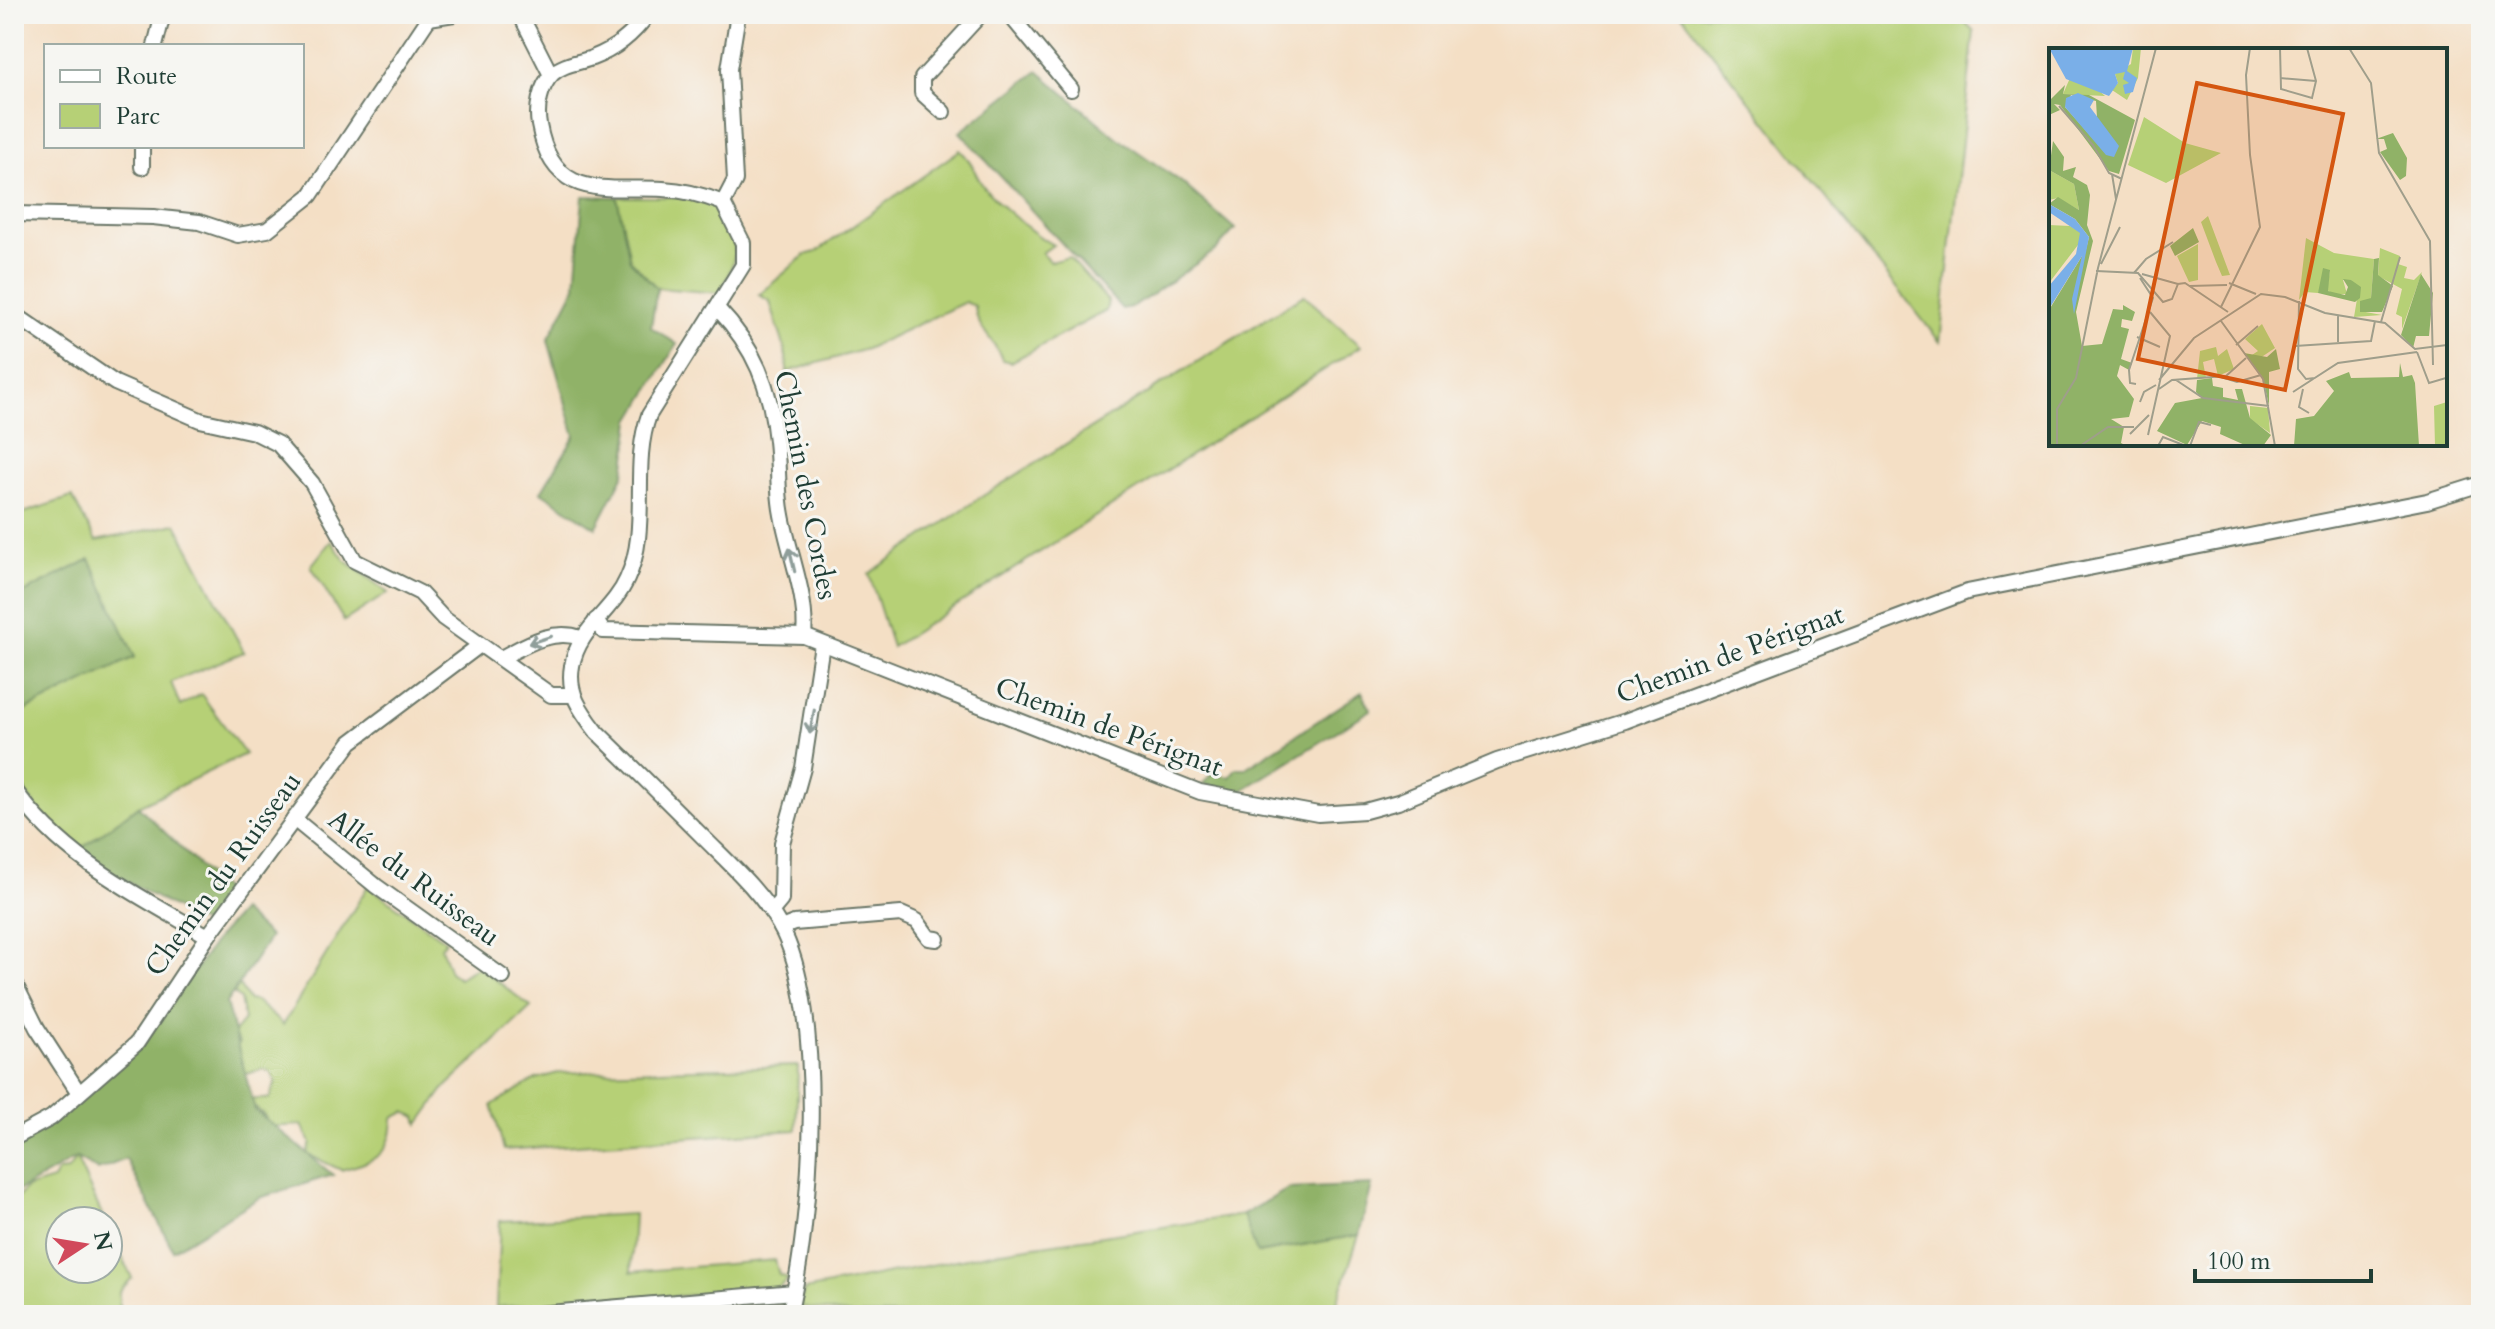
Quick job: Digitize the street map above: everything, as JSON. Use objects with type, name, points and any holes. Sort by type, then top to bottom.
[{"type":"street","points":[[156,44],[163,14]]},
{"type":"street","points":[[14,214],[153,217],[199,222],[238,235],[267,230],[310,196],[426,16],[454,14]]},
{"type":"street","points":[[520,14],[551,75]]},
{"type":"street","points":[[648,14],[622,45],[563,67],[551,75],[537,111],[541,134],[552,161],[566,177],[582,186],[613,190],[664,189],[699,194],[723,203],[740,235],[743,265],[649,415],[640,440],[635,553],[627,579],[581,638],[572,665],[573,695],[597,732],[742,876],[771,912],[789,946],[805,1018],[811,1092],[794,1292],[789,1315]]},
{"type":"street","points":[[723,203],[735,180],[729,69],[738,14]]},
{"type":"street","points":[[943,112],[922,93],[922,78],[981,14]]},
{"type":"street","points":[[1009,14],[1071,89]]},
{"type":"street","points":[[142,148],[142,167]]},
{"type":"street","name":"Chemin des Cordes","points":[[718,309],[745,337],[766,389],[776,438],[782,513],[803,609],[804,636]]},
{"type":"street","points":[[14,314],[115,383],[200,420],[254,432],[278,444],[312,483],[355,561],[369,571],[413,589],[443,618],[551,695],[573,695]]},
{"type":"street","name":"Chemin de Pérignat","points":[[596,620],[603,631],[804,636],[1200,792],[1318,814],[1365,811],[1398,802],[1497,761],[1625,721],[1967,592],[2427,501],[2481,484]]},
{"type":"street","points":[[501,658],[538,638],[568,634],[581,638]]},
{"type":"street","points":[[771,912],[781,900],[782,843],[809,739],[822,644]]},
{"type":"street","name":"Chemin du Ruisseau","points":[[14,1138],[51,1118],[137,1043],[208,936],[351,742],[480,645]]},
{"type":"street","points":[[14,789],[35,819],[69,851],[208,936]]},
{"type":"street","name":"Allée du Ruisseau","points":[[294,819],[376,886],[503,977]]},
{"type":"street","points":[[781,928],[901,914],[917,921],[929,938],[937,939]]},
{"type":"street","points":[[14,982],[37,1028],[79,1093]]},
{"type":"street","points":[[526,1315],[794,1292]]},
{"type":"green space","points":[[1681,14],[1957,14],[1974,31],[1940,342]]},
{"type":"green space","points":[[1038,71],[1111,133],[1180,181],[1235,229],[1216,250],[1135,306],[1122,309],[960,132]]},
{"type":"green space","points":[[960,150],[993,197],[1053,245],[1042,253],[1050,262],[1069,257],[1108,301],[1106,311],[1011,362],[1002,360],[982,328],[975,306],[965,302],[866,349],[787,372],[784,345],[770,301],[759,295],[805,255],[816,252]]},
{"type":"green space","points":[[583,196],[617,197],[630,260],[657,288],[651,327],[677,344],[631,420],[624,474],[596,528],[541,492],[575,436],[548,340],[576,286]]},
{"type":"green space","points":[[617,197],[688,197],[717,206],[730,230],[735,249],[720,293],[657,288],[630,260]]},
{"type":"green space","points":[[1304,295],[1361,346],[892,647],[869,574],[978,499]]},
{"type":"green space","points":[[72,497],[96,541],[176,524],[244,652],[171,682],[180,706],[201,694],[245,754],[138,806],[82,848],[44,817],[17,782],[14,773],[14,716],[134,657],[90,559],[14,598],[14,516]]},
{"type":"green space","points":[[331,541],[345,560],[388,593],[344,621],[311,566]]},
{"type":"green space","points":[[90,559],[135,657],[14,716],[14,598]]},
{"type":"green space","points":[[1362,692],[1371,710],[1238,793],[1203,784],[1212,773],[1230,777],[1236,768],[1246,768]]},
{"type":"green space","points":[[138,806],[228,894],[205,925],[103,868],[82,848]]},
{"type":"green space","points":[[368,886],[446,941],[441,947],[450,972],[459,978],[478,966],[531,1007],[445,1088],[419,1124],[417,1117],[405,1112],[393,1118],[389,1140],[379,1154],[341,1170],[307,1154],[311,1143],[302,1125],[268,1127],[265,1116],[246,1099],[269,1099],[276,1082],[271,1072],[263,1069],[243,1075],[236,1049],[239,1043],[233,1033],[244,1020],[240,999],[234,994],[239,985],[248,1000],[256,1001],[283,1025]]},
{"type":"green space","points":[[241,911],[270,937],[226,1003],[255,1110],[333,1175],[259,1198],[173,1250],[126,1159],[98,1170],[76,1158],[14,1193],[14,1145],[140,1048],[218,937]]},
{"type":"green space","points":[[798,1066],[796,1130],[504,1150],[492,1105],[536,1079],[558,1073]]},
{"type":"green space","points":[[76,1158],[98,1205],[44,1205],[44,1285],[124,1285],[124,1261],[132,1278],[119,1292],[119,1315],[14,1315],[14,1202],[26,1188],[53,1180],[58,1171],[68,1170]]},
{"type":"green space","points":[[1372,1185],[1359,1235],[1257,1253],[1243,1215],[1288,1189]]},
{"type":"green space","points":[[634,1214],[631,1272],[775,1260],[779,1275],[789,1278],[777,1289],[763,1291],[496,1307],[500,1221]]},
{"type":"green space","points":[[1243,1215],[1258,1253],[1359,1235],[1333,1315],[853,1315],[799,1307],[804,1290],[1002,1251]]}]
